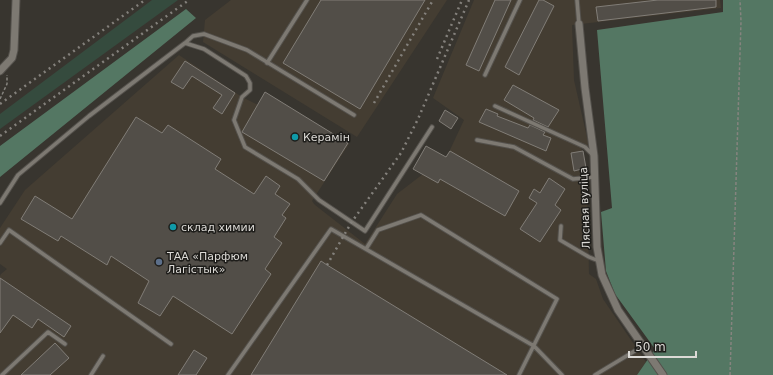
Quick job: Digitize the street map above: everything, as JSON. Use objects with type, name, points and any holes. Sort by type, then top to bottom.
[{"type":"street","points":[[0,71],[12,58],[14,50],[16,0]]},
{"type":"street","name":"Лясная вуліца","points":[[580,24],[585,88],[594,156],[599,260],[602,275],[618,310],[663,375]]},
{"type":"lane","points":[[267,63],[307,0]]},
{"type":"lane","points":[[485,75],[520,0]]},
{"type":"lane","points":[[577,0],[580,24]]},
{"type":"lane","points":[[0,203],[18,175],[89,116],[193,36],[204,34],[247,50],[354,115]]},
{"type":"lane","points":[[185,43],[204,49],[246,76],[250,83],[250,90],[242,97],[234,120],[245,147],[298,179],[319,200],[365,231],[432,127]]},
{"type":"lane","points":[[495,106],[585,147],[594,156]]},
{"type":"lane","points":[[477,140],[514,147],[573,179],[595,176]]},
{"type":"lane","points":[[366,249],[378,230],[421,215],[557,300],[519,375]]},
{"type":"lane","points":[[561,226],[560,240],[589,257],[599,260]]},
{"type":"lane","points":[[228,375],[331,229],[534,346],[562,375]]},
{"type":"lane","points":[[0,243],[9,230],[171,344]]},
{"type":"lane","points":[[2,375],[48,332],[65,344]]},
{"type":"lane","points":[[595,375],[643,346]]},
{"type":"lane","points":[[91,375],[103,356]]},
{"type":"path","points":[[730,375],[742,22],[740,0]]},
{"type":"path","points":[[0,98],[7,84],[6,65]]},
{"type":"shaded area","points":[[231,0],[447,0],[357,137],[203,42],[205,20]]},
{"type":"shaded area","points":[[474,0],[720,0],[721,8],[572,25],[574,80],[589,146],[581,148],[586,168],[582,170],[590,223],[588,226],[589,274],[596,279],[603,299],[646,362],[637,375],[0,375],[0,276],[7,269],[0,264],[0,228],[25,190],[179,55],[242,97],[258,105],[265,92],[349,144],[312,201],[315,205],[365,244],[397,194],[423,174],[438,182],[440,179],[442,163],[449,152],[464,120],[433,98]]},
{"type":"green space","points":[[152,0],[178,0],[0,129],[0,114]]},
{"type":"green space","points":[[723,0],[773,0],[773,375],[637,375],[655,349],[615,294],[606,271],[601,212],[612,208],[597,30],[723,12]]},
{"type":"green space","points":[[186,9],[196,18],[0,177],[0,146]]},
{"type":"building","points":[[321,0],[425,0],[360,109],[283,63]]},
{"type":"building","points":[[495,0],[511,0],[479,71],[466,65]]},
{"type":"building","points":[[539,0],[543,0],[554,6],[519,75],[505,67]]},
{"type":"building","points":[[658,0],[716,0],[716,7],[598,21],[596,7]]},
{"type":"building","points":[[185,61],[235,93],[222,114],[213,108],[222,95],[192,76],[183,89],[171,82]]},
{"type":"building","points":[[513,85],[559,110],[548,127],[533,120],[534,118],[504,100]]},
{"type":"building","name":"Керамін","points":[[265,92],[348,143],[324,181],[242,132]]},
{"type":"building","points":[[486,109],[498,114],[497,116],[528,128],[530,125],[545,132],[543,135],[551,138],[546,151],[479,122]]},
{"type":"building","points":[[445,110],[458,118],[451,129],[439,121]]},
{"type":"building","name":"склад химии","points":[[136,117],[162,133],[168,125],[221,159],[215,169],[254,194],[266,176],[280,186],[275,194],[290,204],[282,215],[286,218],[274,237],[282,243],[265,269],[271,274],[232,334],[173,296],[160,316],[138,303],[149,281],[111,256],[107,265],[61,236],[58,241],[21,219],[35,196],[72,219]]},
{"type":"building","points":[[426,146],[446,157],[450,151],[519,191],[505,216],[440,179],[438,183],[413,169]]},
{"type":"building","points":[[583,151],[586,168],[574,171],[571,153]]},
{"type":"building","points":[[549,178],[565,189],[555,205],[561,210],[540,242],[520,229],[537,203],[529,198],[534,189],[540,193]]},
{"type":"building","points":[[321,261],[327,265],[507,375],[251,375]]},
{"type":"building","points":[[0,278],[71,326],[64,337],[38,319],[32,328],[13,315],[0,333]]},
{"type":"building","points":[[55,343],[69,358],[50,375],[21,375]]},
{"type":"building","points":[[194,350],[207,358],[196,375],[178,375]]},
{"type":"railway","points":[[0,104],[145,0]]},
{"type":"railway","points":[[0,136],[189,0]]},
{"type":"railway","points":[[374,103],[433,0]]},
{"type":"railway","points":[[437,59],[462,0]]},
{"type":"railway","points":[[327,265],[351,223],[401,153],[418,119],[469,0]]},
{"type":"place","name":"Керамін","points":[[295,137]]},
{"type":"place","name":"склад химии","points":[[173,227]]},
{"type":"place","name":"ТАА «Парфюм Лагістык»","points":[[159,262]]}]
